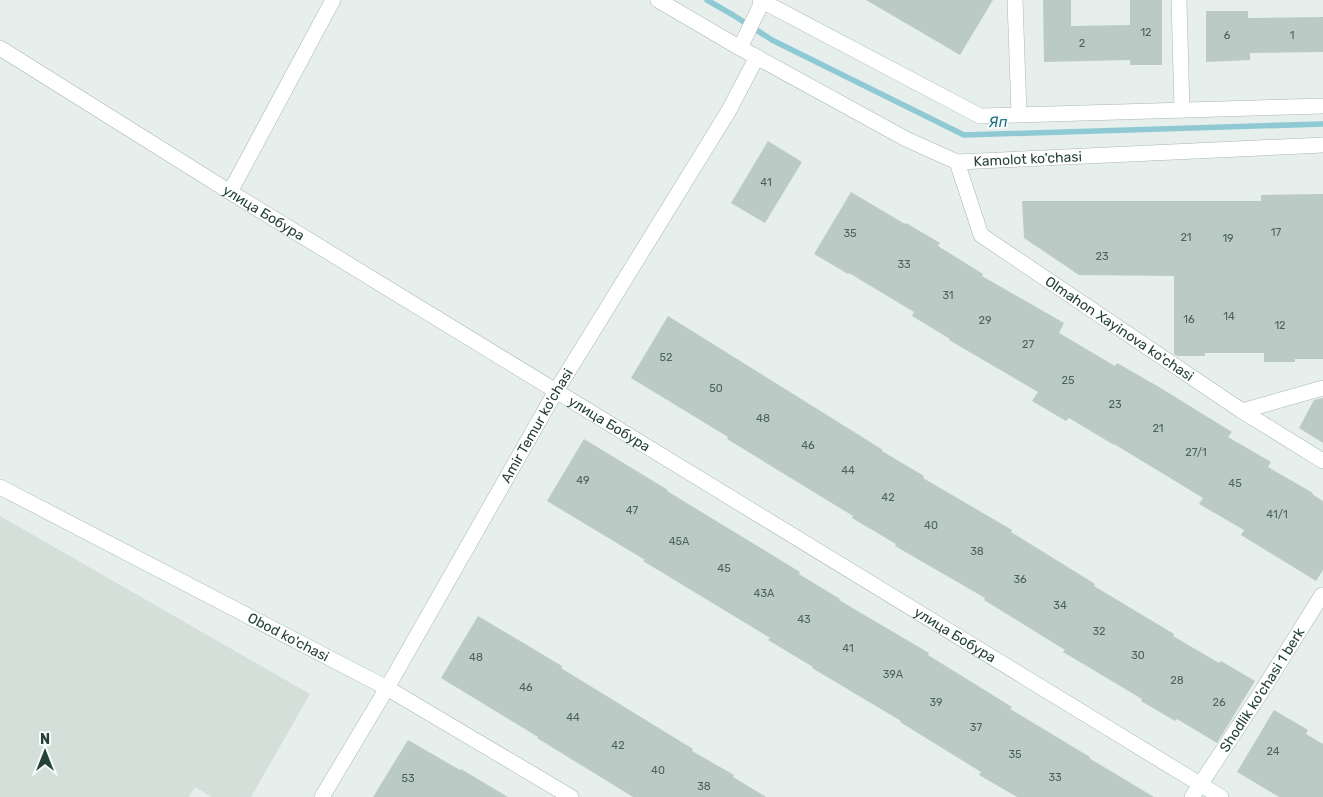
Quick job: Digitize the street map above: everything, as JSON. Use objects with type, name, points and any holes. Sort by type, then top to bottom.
[{"type":"street","points":[[230,192],[333,0]]},
{"type":"street","name":"Kamolot ko'chasi","points":[[658,0],[743,42],[757,57],[906,139],[957,162],[1323,145]]},
{"type":"street","points":[[1015,0],[1019,114]]},
{"type":"street","points":[[1179,0],[1182,110]]},
{"type":"street","points":[[743,42],[761,3],[980,116],[1323,106]]},
{"type":"street","name":"улица Бобура","points":[[0,48],[230,192],[556,391],[1196,791],[1221,797]]},
{"type":"street","name":"Amir Temur ko'chasi","points":[[322,797],[556,391],[728,112],[757,57]]},
{"type":"street","name":"Olmahon Xayinova ko'chasi","points":[[957,162],[981,235],[1242,411],[1323,461]]},
{"type":"street","points":[[1242,411],[1323,388]]},
{"type":"street","name":"Obod ko'chasi","points":[[0,487],[386,688],[571,797]]},
{"type":"street","name":"Shodlik ko'chasi 1 berk","points":[[1196,791],[1322,595]]},
{"type":"shaded area","points":[[0,516],[310,694],[251,797],[212,797],[195,787],[189,797],[0,797]]},
{"type":"building","points":[[866,0],[993,0],[960,55]]},
{"type":"building","points":[[1043,0],[1071,0],[1071,26],[1130,25],[1130,0],[1162,0],[1162,65],[1130,65],[1130,60],[1044,62]]},
{"type":"building","points":[[1206,11],[1248,11],[1248,18],[1323,17],[1323,52],[1250,53],[1250,60],[1206,62]]},
{"type":"building","points":[[768,141],[802,162],[765,223],[731,203]]},
{"type":"building","points":[[851,192],[940,243],[938,246],[983,274],[982,276],[1064,323],[1059,333],[1115,366],[1117,363],[1159,387],[1232,432],[1228,437],[1271,462],[1268,467],[1313,493],[1323,501],[1323,570],[1316,581],[1241,535],[1244,530],[1199,504],[1203,498],[1069,418],[1066,421],[1032,401],[1038,392],[949,340],[912,316],[914,312],[814,254]]},
{"type":"building","points":[[1323,194],[1323,359],[1295,359],[1295,362],[1264,362],[1264,353],[1205,353],[1205,356],[1177,356],[1174,354],[1174,276],[1079,275],[1024,238],[1022,201],[1261,201],[1261,195]]},
{"type":"building","points":[[668,316],[924,476],[923,478],[1012,530],[1011,532],[1095,584],[1094,586],[1174,634],[1173,636],[1219,663],[1221,661],[1255,681],[1217,743],[1177,719],[1175,721],[1141,701],[1142,699],[1063,652],[1065,650],[984,600],[985,598],[895,546],[896,544],[852,518],[853,516],[631,378]]},
{"type":"building","points":[[1323,398],[1323,443],[1299,428],[1314,400]]},
{"type":"building","points":[[584,439],[800,572],[799,574],[839,600],[929,653],[928,655],[1012,707],[1010,709],[1154,797],[1017,797],[979,775],[981,772],[901,721],[812,668],[768,640],[770,638],[547,501]]},
{"type":"building","points":[[478,616],[562,666],[561,668],[693,749],[692,751],[734,775],[733,777],[766,797],[633,797],[441,678]]},
{"type":"building","points":[[1274,710],[1308,730],[1306,734],[1323,744],[1323,797],[1279,797],[1237,772]]},
{"type":"building","points":[[408,740],[461,769],[508,797],[373,797]]},
{"type":"waterway","name":"Яп","points":[[707,0],[772,40],[964,135],[1323,124]]}]
